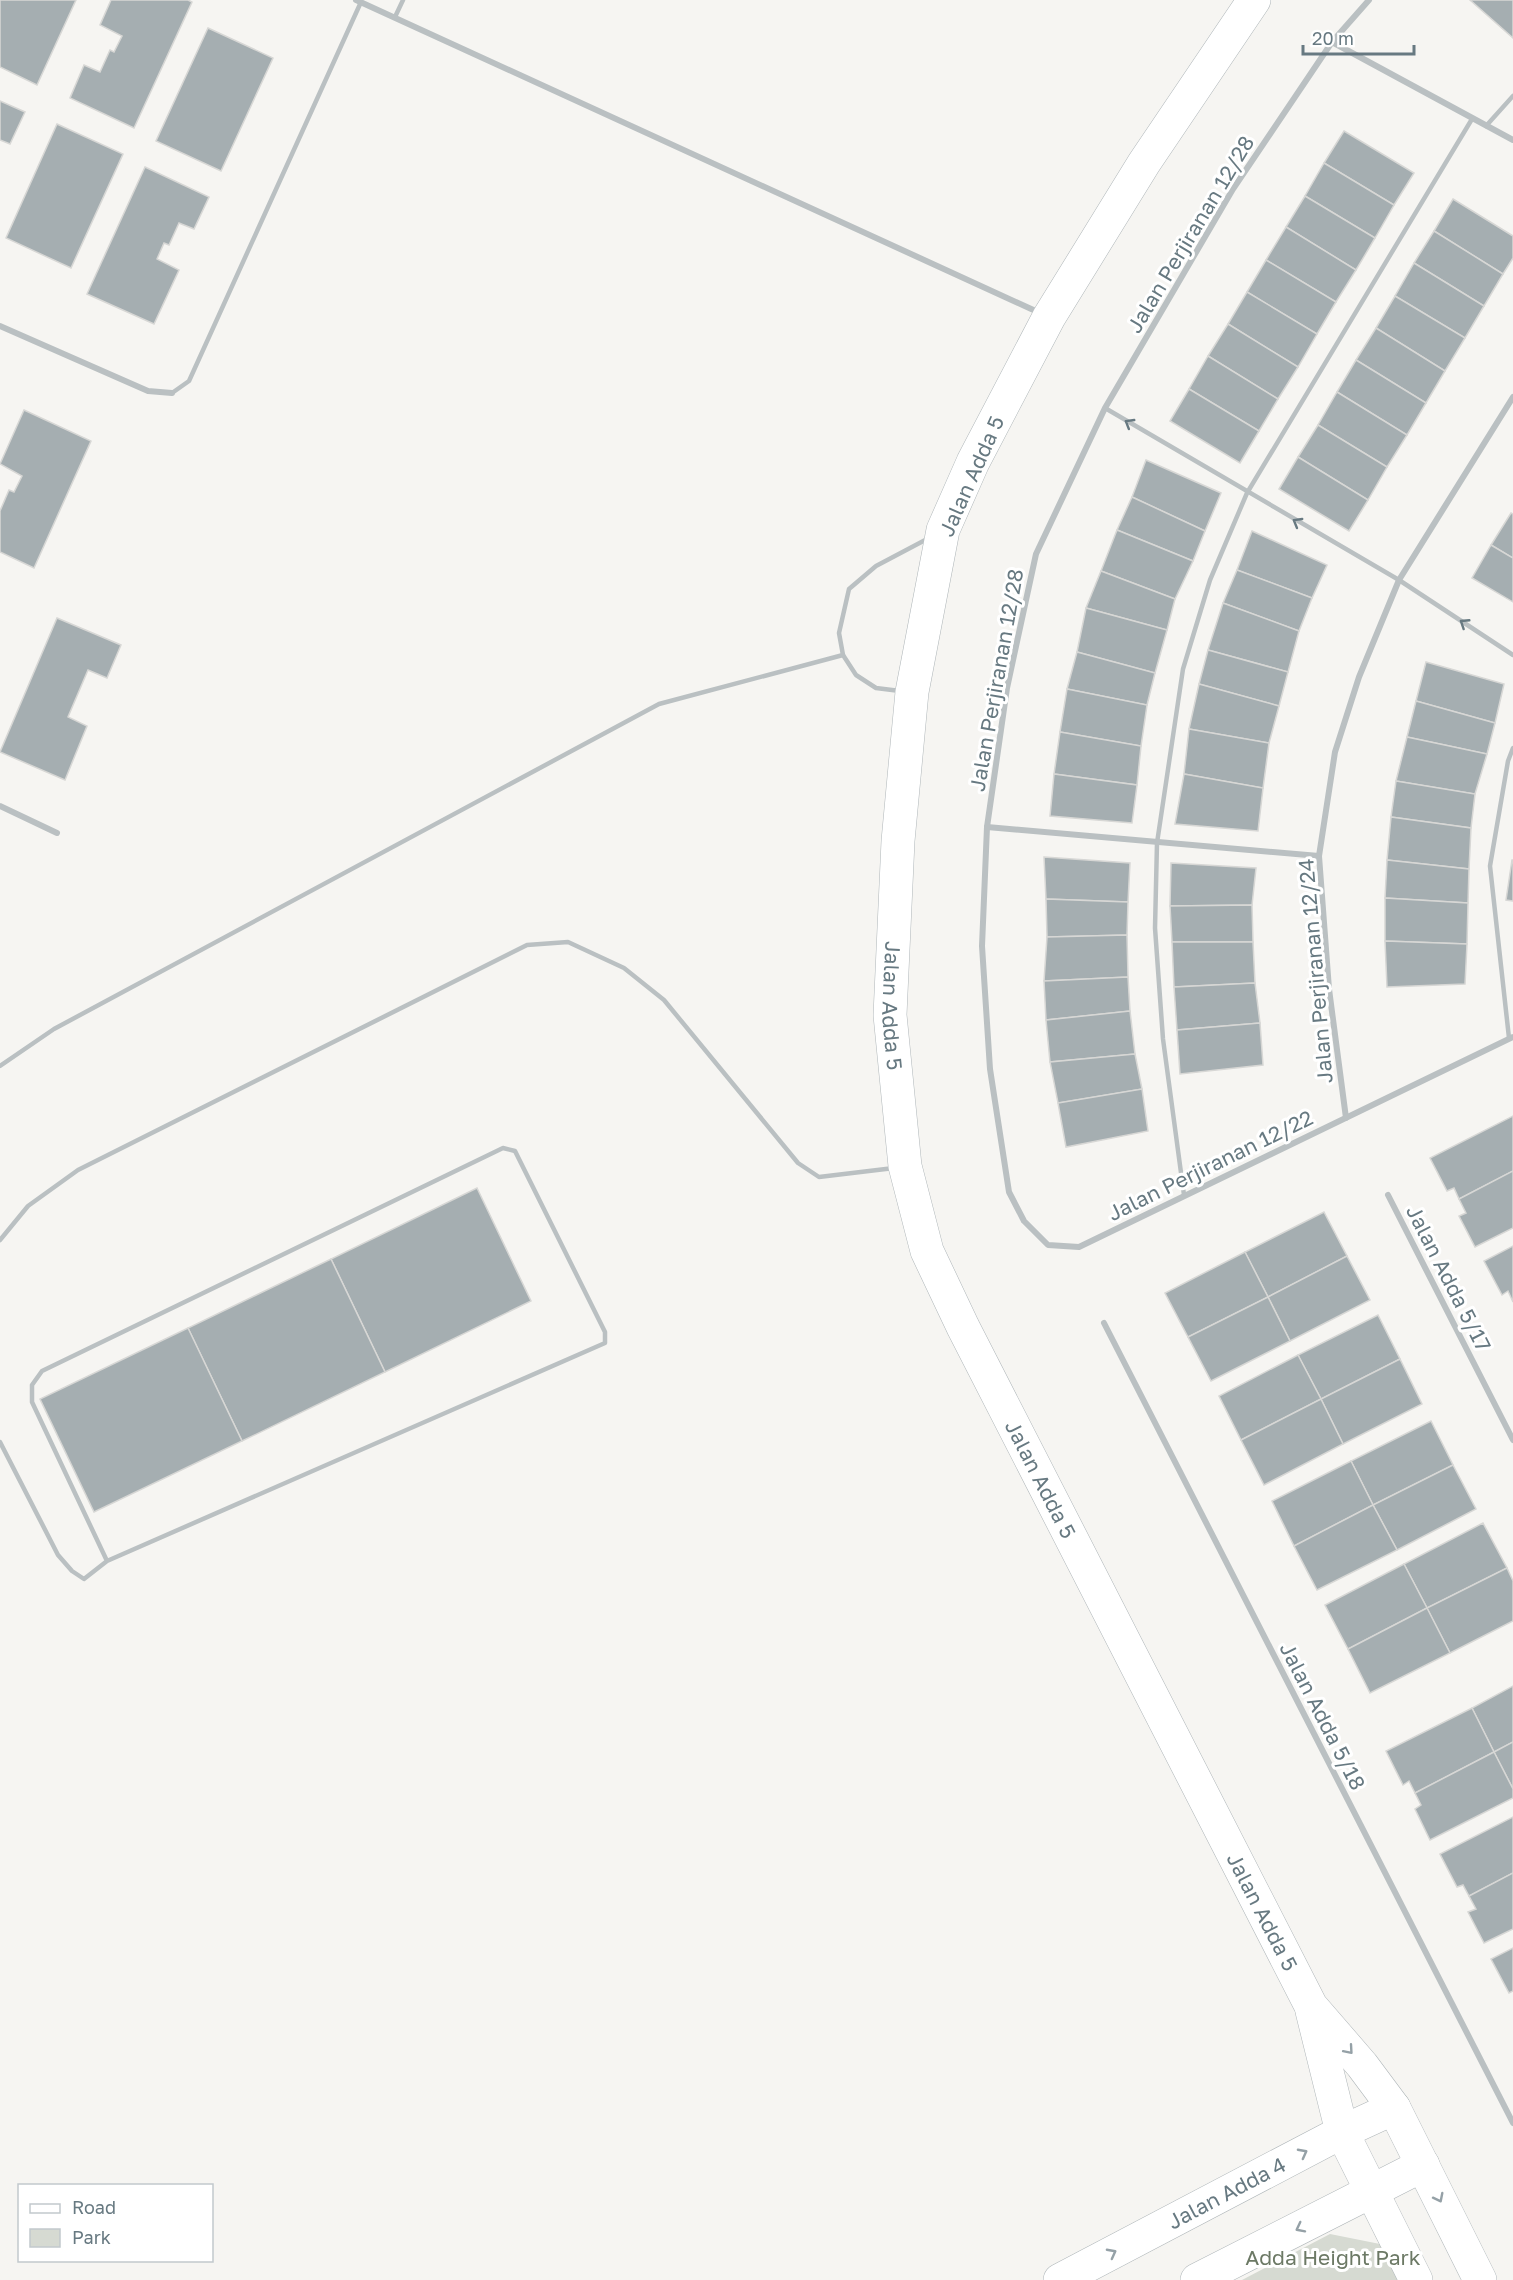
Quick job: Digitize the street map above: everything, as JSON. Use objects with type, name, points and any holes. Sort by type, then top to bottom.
[{"type":"main road","name":"Jalan Adda 5","points":[[1254,0],[1144,164],[1049,317],[973,462],[943,530],[912,692],[898,841],[890,1015],[905,1166],[927,1251],[963,1327],[1311,2006],[1342,2132],[1416,2280]]},
{"type":"main road","name":"Jalan Adda 5","points":[[1311,2006],[1362,2065],[1394,2108],[1480,2280]]},
{"type":"main road","name":"Jalan Adda 4","points":[[1060,2280],[1342,2132],[1394,2108]]},
{"type":"main road","points":[[1197,2280],[1423,2165]]},
{"type":"street","name":"Jalan Perjiranan 12/28","points":[[1048,1245],[1024,1221],[1009,1192],[990,1069],[982,946],[987,827],[1007,688],[1036,554],[1105,408],[1233,189],[1332,42],[1369,0]]},
{"type":"street","points":[[358,1],[1049,317]]},
{"type":"street","points":[[1332,42],[1513,140]]},
{"type":"street","points":[[0,326],[148,391],[172,393]]},
{"type":"street","name":"Jalan Perjiranan 12/24","points":[[1346,1118],[1329,989],[1319,856],[1335,752],[1359,677],[1398,580],[1513,397]]},
{"type":"street","points":[[0,807],[57,833]]},
{"type":"street","points":[[987,827],[1319,856]]},
{"type":"street","name":"Jalan Perjiranan 12/22","points":[[1048,1245],[1079,1247],[1511,1038]]},
{"type":"street","name":"Jalan Adda 5/17","points":[[1388,1195],[1513,1440]]},
{"type":"street","name":"Jalan Adda 5/18","points":[[1104,1323],[1513,2123]]},
{"type":"lane","points":[[395,17],[403,0]]},
{"type":"lane","points":[[172,393],[189,381],[358,1]]},
{"type":"lane","points":[[1486,126],[1513,96]]},
{"type":"lane","points":[[1184,1195],[1163,1039],[1155,928],[1157,843],[1183,669],[1210,580],[1247,493],[1472,119]]},
{"type":"lane","points":[[1105,408],[1398,580],[1513,655]]},
{"type":"lane","points":[[912,692],[876,688],[856,675],[843,655],[839,633],[849,589],[876,566],[943,530]]},
{"type":"lane","points":[[0,1066],[54,1029],[659,704],[843,655]]},
{"type":"lane","points":[[1511,1038],[1490,866],[1508,761],[1513,748]]},
{"type":"lane","points":[[0,1240],[28,1206],[78,1170],[527,945],[568,942],[632,974],[664,1000],[798,1163],[819,1177],[905,1166]]},
{"type":"lane","points":[[0,1442],[58,1555],[72,1571],[84,1579],[107,1561],[605,1343],[605,1332],[515,1151],[503,1148],[42,1371],[32,1385],[32,1402],[107,1561]]},
{"type":"green space","name":"Adda Height Park","points":[[1330,2234],[1385,2245],[1403,2280],[1242,2280]]},
{"type":"building","points":[[0,0],[76,0],[37,85],[0,67]]},
{"type":"building","points":[[111,0],[188,0],[192,2],[134,128],[70,98],[84,65],[100,72],[110,50],[114,52],[122,36],[100,25]]},
{"type":"building","points":[[1470,0],[1513,0],[1513,38]]},
{"type":"building","points":[[208,28],[273,58],[221,171],[156,141]]},
{"type":"building","points":[[0,101],[25,112],[10,144],[0,140]]},
{"type":"building","points":[[57,124],[123,154],[71,268],[6,238]]},
{"type":"building","points":[[1344,131],[1414,173],[1394,205],[1324,163]]},
{"type":"building","points":[[1324,163],[1394,205],[1375,238],[1305,196]]},
{"type":"building","points":[[145,167],[209,197],[194,229],[179,223],[169,245],[164,243],[157,259],[179,270],[154,324],[87,294]]},
{"type":"building","points":[[1305,196],[1375,238],[1356,270],[1286,227]]},
{"type":"building","points":[[1453,199],[1513,236],[1513,258],[1503,274],[1434,231]]},
{"type":"building","points":[[1286,227],[1356,270],[1336,302],[1266,260]]},
{"type":"building","points":[[1434,231],[1503,274],[1484,306],[1414,263]]},
{"type":"building","points":[[1266,260],[1336,302],[1317,334],[1247,292]]},
{"type":"building","points":[[1414,263],[1484,306],[1465,338],[1395,296]]},
{"type":"building","points":[[1247,292],[1317,334],[1298,367],[1228,324]]},
{"type":"building","points":[[1395,296],[1465,338],[1445,371],[1376,328]]},
{"type":"building","points":[[1228,324],[1298,367],[1278,399],[1208,356]]},
{"type":"building","points":[[1376,328],[1445,371],[1426,403],[1356,360]]},
{"type":"building","points":[[1208,356],[1278,399],[1259,431],[1189,389]]},
{"type":"building","points":[[1356,360],[1426,403],[1407,435],[1337,392]]},
{"type":"building","points":[[1189,389],[1259,431],[1240,463],[1170,421]]},
{"type":"building","points":[[1337,392],[1407,435],[1387,467],[1318,425]]},
{"type":"building","points":[[24,410],[91,441],[34,568],[0,552],[0,511],[9,490],[14,492],[22,476],[0,464]]},
{"type":"building","points":[[1318,425],[1387,467],[1368,500],[1298,457]]},
{"type":"building","points":[[1298,457],[1368,500],[1349,531],[1279,489]]},
{"type":"building","points":[[1146,460],[1221,493],[1205,531],[1132,497]]},
{"type":"building","points":[[1132,497],[1205,531],[1193,561],[1117,530]]},
{"type":"building","points":[[1511,513],[1513,514],[1513,558],[1491,545]]},
{"type":"building","points":[[1117,530],[1193,561],[1175,599],[1101,571]]},
{"type":"building","points":[[1252,531],[1327,565],[1312,598],[1237,570]]},
{"type":"building","points":[[1491,545],[1513,558],[1513,602],[1472,578]]},
{"type":"building","points":[[1237,570],[1312,598],[1299,631],[1223,603]]},
{"type":"building","points":[[1101,571],[1175,599],[1167,630],[1086,608]]},
{"type":"building","points":[[1223,603],[1299,631],[1288,672],[1208,650]]},
{"type":"building","points":[[1086,608],[1167,630],[1155,673],[1077,652]]},
{"type":"building","points":[[57,618],[121,645],[107,678],[88,670],[68,717],[87,726],[65,780],[0,752]]},
{"type":"building","points":[[1208,650],[1288,672],[1279,706],[1199,684]]},
{"type":"building","points":[[1077,652],[1155,673],[1147,705],[1067,689]]},
{"type":"building","points":[[1426,662],[1504,684],[1495,723],[1416,701]]},
{"type":"building","points":[[1199,684],[1279,706],[1269,743],[1189,729]]},
{"type":"building","points":[[1067,689],[1147,705],[1141,746],[1060,732]]},
{"type":"building","points":[[1416,701],[1495,723],[1487,754],[1407,737]]},
{"type":"building","points":[[1189,729],[1269,743],[1263,788],[1184,774]]},
{"type":"building","points":[[1060,732],[1141,746],[1137,785],[1054,774]]},
{"type":"building","points":[[1407,737],[1487,754],[1475,794],[1396,781]]},
{"type":"building","points":[[1054,774],[1137,785],[1132,823],[1050,816]]},
{"type":"building","points":[[1184,774],[1263,788],[1258,831],[1175,824]]},
{"type":"building","points":[[1396,781],[1475,794],[1471,828],[1391,817]]},
{"type":"building","points":[[1391,817],[1471,828],[1469,869],[1387,860]]},
{"type":"building","points":[[1044,857],[1130,863],[1128,902],[1046,899]]},
{"type":"building","points":[[1387,860],[1469,869],[1468,903],[1385,898]]},
{"type":"building","points":[[1513,860],[1513,901],[1506,900]]},
{"type":"building","points":[[1171,863],[1256,868],[1252,905],[1170,906]]},
{"type":"building","points":[[1385,898],[1468,903],[1467,944],[1385,941]]},
{"type":"building","points":[[1046,899],[1128,902],[1127,935],[1047,937]]},
{"type":"building","points":[[1252,905],[1253,942],[1172,942],[1170,906]]},
{"type":"building","points":[[1127,935],[1128,977],[1044,981],[1047,937]]},
{"type":"building","points":[[1385,941],[1467,944],[1465,984],[1387,987]]},
{"type":"building","points":[[1172,942],[1253,942],[1255,983],[1174,987]]},
{"type":"building","points":[[1128,977],[1130,1011],[1046,1020],[1044,981]]},
{"type":"building","points":[[1255,983],[1260,1023],[1177,1030],[1174,987]]},
{"type":"building","points":[[1130,1011],[1135,1054],[1050,1062],[1046,1020]]},
{"type":"building","points":[[1260,1023],[1263,1065],[1180,1074],[1177,1030]]},
{"type":"building","points":[[1135,1054],[1142,1089],[1058,1103],[1050,1062]]},
{"type":"building","points":[[1142,1089],[1148,1131],[1066,1147],[1058,1103]]},
{"type":"building","points":[[1513,1116],[1513,1171],[1459,1199],[1454,1188],[1447,1191],[1430,1158]]},
{"type":"building","points":[[1513,1171],[1513,1228],[1475,1247],[1459,1216],[1466,1213],[1459,1199]]},
{"type":"building","points":[[477,1188],[531,1301],[385,1372],[331,1259]]},
{"type":"building","points":[[1324,1212],[1347,1256],[1268,1297],[1245,1252]]},
{"type":"building","points":[[1513,1246],[1513,1302],[1508,1291],[1502,1295],[1484,1261]]},
{"type":"building","points":[[1245,1252],[1268,1297],[1188,1337],[1165,1293]]},
{"type":"building","points":[[1347,1256],[1370,1300],[1290,1341],[1268,1297]]},
{"type":"building","points":[[331,1259],[385,1372],[242,1441],[188,1328]]},
{"type":"building","points":[[1268,1297],[1290,1341],[1211,1381],[1188,1337]]},
{"type":"building","points":[[1378,1315],[1400,1359],[1321,1399],[1298,1355]]},
{"type":"building","points":[[188,1328],[242,1441],[94,1512],[40,1399]]},
{"type":"building","points":[[1298,1355],[1321,1399],[1241,1440],[1219,1396]]},
{"type":"building","points":[[1400,1359],[1422,1404],[1343,1444],[1321,1399]]},
{"type":"building","points":[[1321,1399],[1343,1444],[1264,1485],[1241,1440]]},
{"type":"building","points":[[1431,1421],[1453,1465],[1373,1505],[1351,1461]]},
{"type":"building","points":[[1351,1461],[1373,1505],[1294,1546],[1272,1501]]},
{"type":"building","points":[[1453,1465],[1476,1509],[1397,1550],[1373,1505]]},
{"type":"building","points":[[1373,1505],[1397,1550],[1317,1590],[1294,1546]]},
{"type":"building","points":[[1483,1523],[1507,1568],[1427,1608],[1404,1564]]},
{"type":"building","points":[[1404,1564],[1427,1608],[1348,1649],[1325,1605]]},
{"type":"building","points":[[1507,1568],[1513,1581],[1513,1621],[1450,1653],[1427,1608]]},
{"type":"building","points":[[1427,1608],[1450,1653],[1370,1693],[1348,1649]]},
{"type":"building","points":[[1513,1686],[1513,1742],[1494,1752],[1472,1708]]},
{"type":"building","points":[[1472,1708],[1494,1752],[1415,1793],[1409,1781],[1403,1785],[1386,1751]]},
{"type":"building","points":[[1513,1742],[1513,1789],[1494,1752]]},
{"type":"building","points":[[1494,1752],[1513,1789],[1513,1798],[1430,1840],[1415,1809],[1421,1805],[1415,1793]]},
{"type":"building","points":[[1513,1817],[1513,1873],[1469,1896],[1463,1885],[1457,1887],[1440,1854]]},
{"type":"building","points":[[1513,1873],[1513,1929],[1484,1943],[1468,1912],[1476,1909],[1469,1896]]},
{"type":"building","points":[[1513,1948],[1513,1991],[1509,1993],[1491,1959]]}]
